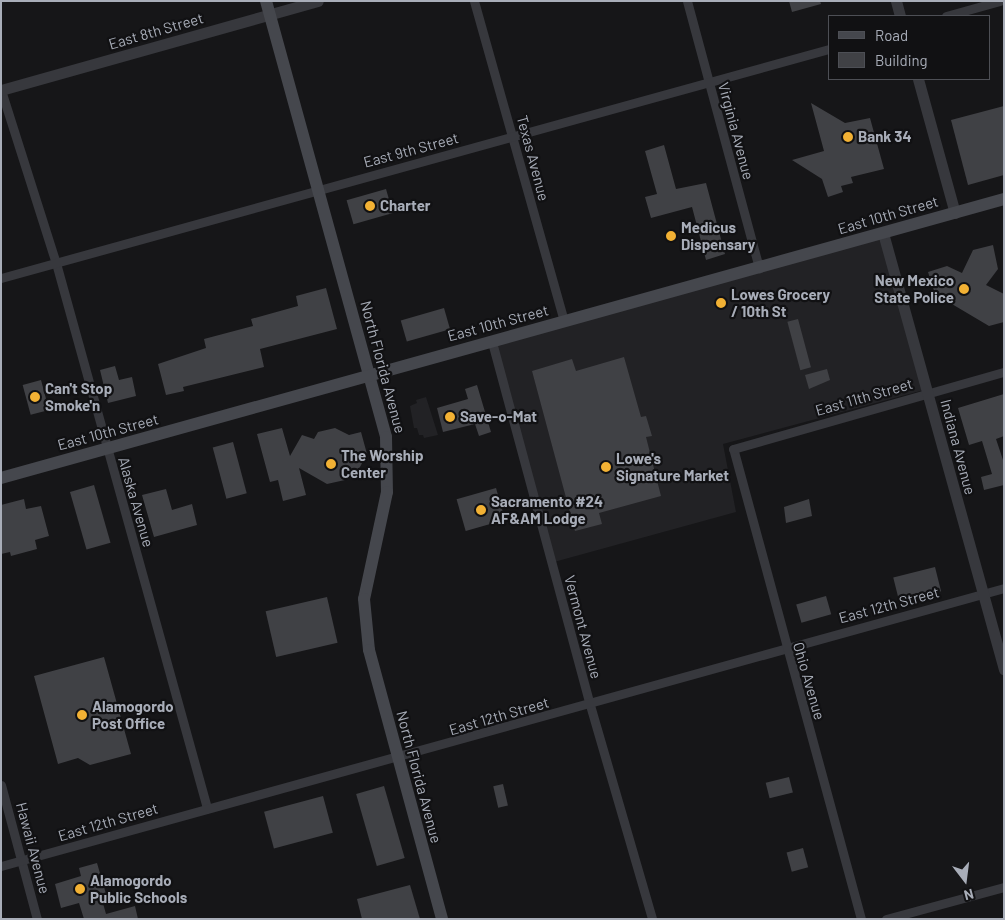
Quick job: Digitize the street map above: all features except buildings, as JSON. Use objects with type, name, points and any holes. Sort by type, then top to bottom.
[{"type":"main road","name":"North Florida Avenue","points":[[266,1],[386,437],[387,492],[364,599],[369,650],[442,919]]},
{"type":"main road","name":"East 10th Street","points":[[1,478],[1004,200]]},
{"type":"street","name":"East 8th Street","points":[[1,90],[318,1]]},
{"type":"street","name":"Texas Avenue","points":[[474,1],[564,322]]},
{"type":"street","name":"Virginia Avenue","points":[[687,1],[759,268]]},
{"type":"street","points":[[896,1],[900,15]]},
{"type":"street","points":[[950,15],[1000,1]]},
{"type":"street","name":"East 9th Street","points":[[1,278],[828,49]]},
{"type":"street","points":[[918,80],[955,213]]},
{"type":"street","name":"Alaska Avenue","points":[[1,90],[56,263],[206,808]]},
{"type":"street","name":"Indiana Avenue","points":[[883,233],[1004,670]]},
{"type":"street","name":"Vermont Avenue","points":[[492,342],[590,705],[652,919]]},
{"type":"street","name":"East 11th Street","points":[[733,449],[1004,372]]},
{"type":"street","name":"Ohio Avenue","points":[[733,449],[785,648],[861,919]]},
{"type":"street","name":"East 12th Street","points":[[1,866],[206,808],[590,705],[785,648],[1004,588]]},
{"type":"street","name":"Hawaii Avenue","points":[[1,785],[37,919]]},
{"type":"street","points":[[886,919],[1004,886]]},
{"type":"shaded area","points":[[882,238],[924,390],[723,444],[736,512],[554,562],[496,344]]},
{"type":"shaded area","points":[[426,397],[438,435],[424,438],[423,435],[419,435],[417,428],[414,428],[410,406],[417,403],[416,400]]},
{"type":"place","name":"Bank 34","points":[[848,137]]},
{"type":"place","name":"Charter","points":[[370,206]]},
{"type":"place","name":"Medicus Dispensary","points":[[671,236]]},
{"type":"place","name":"New Mexico State Police","points":[[964,289]]},
{"type":"place","name":"Lowes Grocery / 10th St","points":[[721,303]]},
{"type":"place","name":"Can't Stop Smoke'n","points":[[35,397]]},
{"type":"place","name":"Save-o-Mat","points":[[450,417]]},
{"type":"place","name":"The Worship Center","points":[[331,464]]},
{"type":"place","name":"Lowe's Signature Market","points":[[606,467]]},
{"type":"place","name":"Sacramento #24 AF&AM Lodge","points":[[481,510]]},
{"type":"place","name":"Alamogordo Post Office","points":[[82,715]]},
{"type":"place","name":"Alamogordo Public Schools","points":[[80,889]]}]
